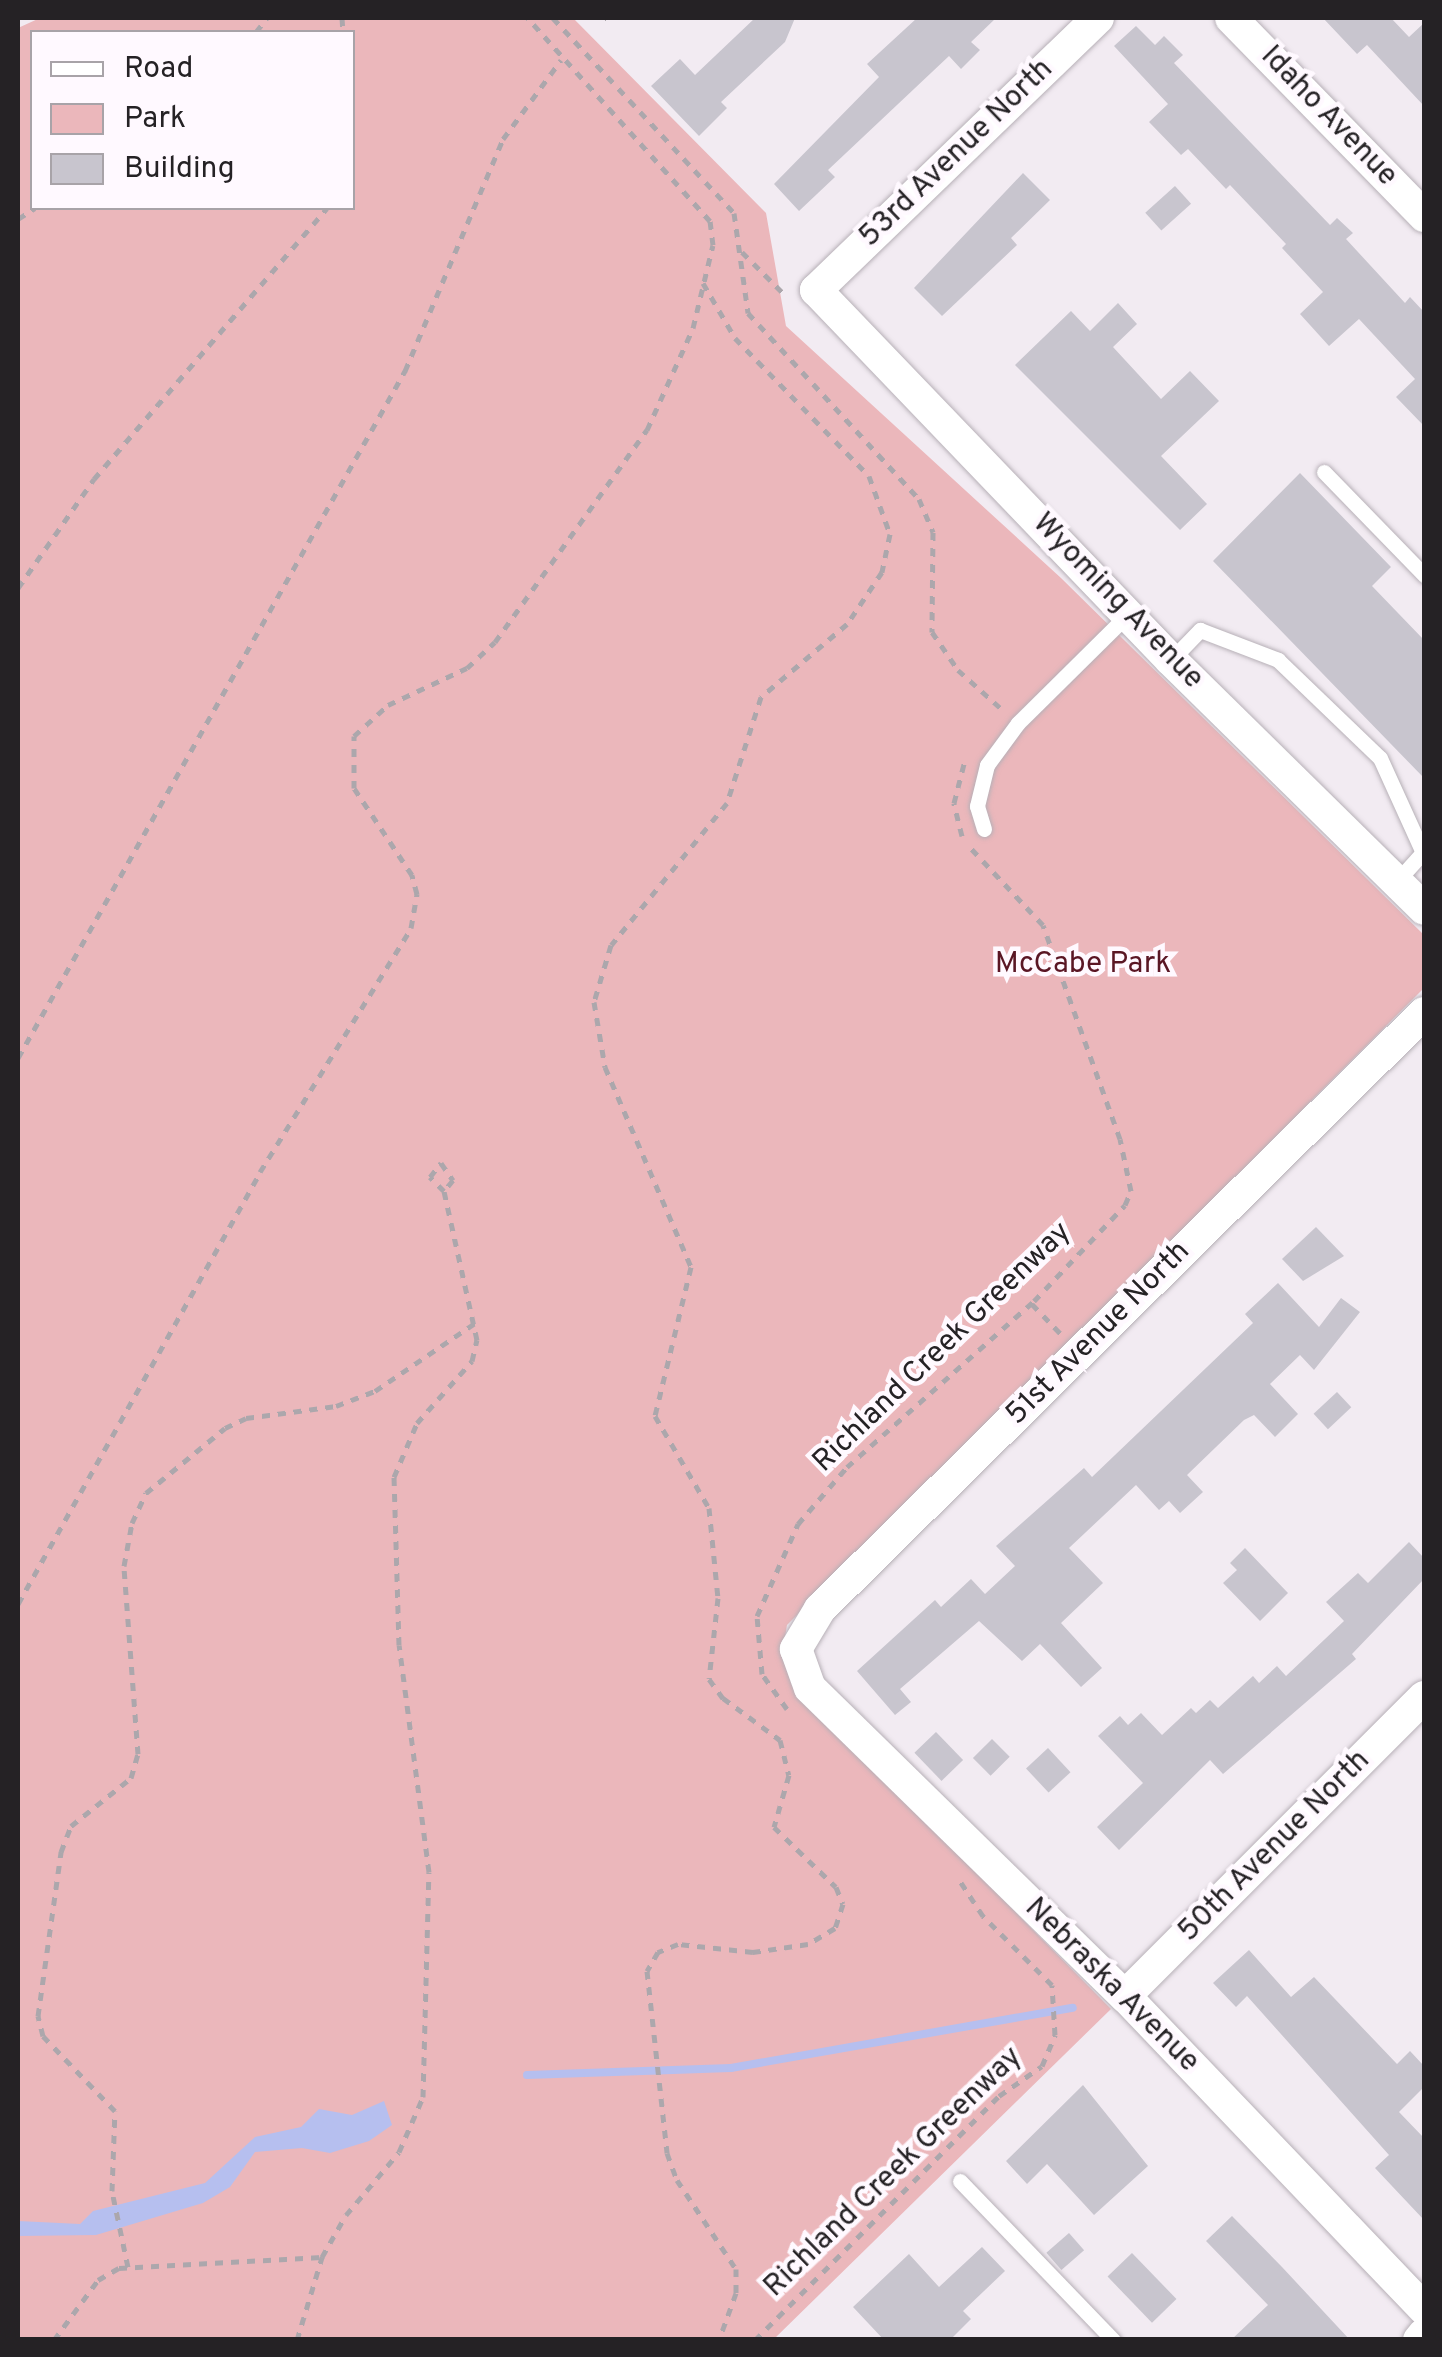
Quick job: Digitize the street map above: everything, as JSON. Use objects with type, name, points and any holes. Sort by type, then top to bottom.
[{"type":"street","name":"53rd Avenue North","points":[[816,290],[1098,18]]},
{"type":"street","name":"Idaho Avenue","points":[[1230,18],[1424,216]]},
{"type":"street","name":"Wyoming Avenue","points":[[816,290],[1170,660],[1424,909]]},
{"type":"street","name":"51st Avenue North","points":[[798,1665],[796,1641],[806,1622],[1424,1014]]},
{"type":"street","name":"Nebraska Avenue","points":[[798,1665],[819,1697],[1125,1996],[1424,2308]]},
{"type":"street","name":"50th Avenue North","points":[[1125,1996],[1424,1697]]},
{"type":"street","points":[[1419,2340],[1424,2334]]},
{"type":"lane","points":[[1324,472],[1424,575]]},
{"type":"lane","points":[[984,829],[977,806],[986,765],[1018,723],[1127,615]]},
{"type":"lane","points":[[1170,660],[1200,630],[1278,660],[1380,758],[1424,852],[1398,880]]},
{"type":"lane","points":[[960,2181],[1113,2340]]},
{"type":"path","points":[[18,1604],[260,1172],[411,928],[416,894],[412,875],[354,788],[354,736],[388,704],[468,668],[518,614],[647,430],[693,328],[714,236],[706,213],[561,60],[528,18]]},
{"type":"path","points":[[553,18],[726,202],[738,224],[742,298],[753,321],[926,511],[933,545],[927,611],[932,632],[958,670],[1003,710],[992,724]]},
{"type":"path","points":[[18,1058],[405,371],[503,139],[561,60]]},
{"type":"path","points":[[18,588],[94,479],[326,210]]},
{"type":"path","points":[[740,250],[797,307],[816,290]]},
{"type":"path","points":[[704,284],[735,338],[869,476],[890,534],[882,572],[848,624],[760,697],[727,803],[611,945],[594,1002],[605,1067],[691,1267],[655,1416],[709,1508],[718,1598],[709,1679],[723,1698],[780,1740],[789,1775],[774,1827],[836,1887],[843,1904],[835,1928],[808,1944],[753,1952],[678,1944],[658,1952],[647,1971],[667,2153],[736,2269],[736,2293],[719,2340]]},
{"type":"path","name":"Richland Creek Greenway","points":[[797,1720],[766,1684],[756,1628],[762,1594],[798,1524],[847,1467],[1032,1304],[1125,1205],[1132,1181],[1043,924],[960,832],[954,794],[969,751]]},
{"type":"path","points":[[297,2340],[322,2256],[346,2214],[398,2152],[423,2097],[429,1872],[399,1645],[394,1477],[417,1423],[472,1360],[475,1323],[444,1191],[430,1173],[441,1163],[453,1180],[444,1191]]},
{"type":"path","points":[[1032,1304],[1069,1342]]},
{"type":"path","points":[[128,2267],[126,2241],[112,2193],[115,2111],[43,2036],[38,2016],[61,1852],[72,1826],[132,1778],[138,1754],[124,1566],[132,1523],[156,1484],[225,1428],[246,1418],[336,1406],[375,1392],[475,1323]]},
{"type":"path","name":"Richland Creek Greenway","points":[[755,2340],[999,2096],[1042,2066],[1055,2035],[1052,1985],[983,1916],[952,1872]]},
{"type":"path","points":[[54,2340],[98,2280],[128,2267],[322,2256]]},
{"type":"green space","name":"McCabe Park","points":[[40,18],[573,18],[766,213],[786,326],[1061,578],[1424,935],[1424,988],[787,1625],[782,1655],[792,1686],[1111,2009],[774,2339],[18,2339],[18,28]]},
{"type":"water","points":[[384,2101],[392,2125],[369,2141],[330,2153],[302,2148],[255,2152],[230,2187],[203,2203],[96,2235],[18,2236],[18,2221],[80,2224],[93,2211],[205,2183],[255,2137],[301,2127],[319,2109],[352,2115]]},
{"type":"building","points":[[755,18],[795,18],[785,42],[721,102],[727,108],[699,136],[651,86],[680,59],[695,75]]},
{"type":"building","points":[[917,18],[996,18],[971,42],[980,50],[961,69],[949,56],[828,170],[835,177],[799,211],[774,184],[879,77],[867,64]]},
{"type":"building","points":[[1323,18],[1391,18],[1409,37],[1424,23],[1424,106],[1367,45],[1357,54]]},
{"type":"building","points":[[1136,26],[1155,45],[1164,36],[1183,55],[1174,63],[1330,225],[1337,218],[1353,233],[1346,239],[1405,303],[1410,297],[1424,312],[1424,426],[1396,397],[1415,379],[1359,319],[1329,346],[1300,314],[1323,292],[1282,248],[1286,244],[1230,185],[1226,189],[1188,149],[1181,155],[1149,122],[1168,104],[1114,46]]},
{"type":"building","points":[[1023,173],[1050,200],[1011,238],[1017,245],[942,316],[914,288]]},
{"type":"building","points":[[1175,186],[1191,204],[1161,231],[1145,213]]},
{"type":"building","points":[[1118,303],[1137,324],[1113,347],[1161,399],[1190,371],[1219,401],[1161,456],[1207,504],[1180,530],[1015,365],[1071,311],[1090,331]]},
{"type":"building","points":[[1300,473],[1391,567],[1372,586],[1424,640],[1424,778],[1213,561]]},
{"type":"building","points":[[1316,1227],[1344,1256],[1303,1281],[1282,1259]]},
{"type":"building","points":[[1278,1283],[1319,1327],[1341,1298],[1360,1312],[1314,1370],[1300,1355],[1270,1384],[1298,1414],[1275,1437],[1254,1415],[1244,1420],[1187,1475],[1203,1492],[1180,1513],[1169,1501],[1159,1510],[1136,1485],[1069,1548],[1103,1583],[1061,1623],[1102,1668],[1081,1687],[1040,1644],[1022,1661],[979,1621],[900,1689],[911,1702],[895,1715],[857,1671],[935,1600],[941,1607],[971,1579],[985,1594],[1015,1566],[996,1546],[1084,1468],[1092,1477],[1253,1323],[1245,1314]]},
{"type":"building","points":[[1337,1392],[1351,1407],[1328,1429],[1314,1414]]},
{"type":"building","points":[[1409,1542],[1424,1558],[1424,1579],[1352,1654],[1356,1659],[1223,1774],[1210,1760],[1119,1850],[1097,1827],[1143,1783],[1098,1736],[1120,1716],[1128,1725],[1141,1713],[1162,1735],[1191,1708],[1196,1713],[1210,1700],[1218,1708],[1253,1676],[1259,1683],[1277,1666],[1286,1676],[1344,1621],[1326,1602],[1358,1573],[1368,1583]]},
{"type":"building","points":[[1245,1548],[1288,1593],[1260,1621],[1223,1583],[1237,1570],[1230,1563]]},
{"type":"building","points":[[936,1732],[963,1760],[942,1781],[914,1753]]},
{"type":"building","points":[[992,1739],[1010,1757],[991,1776],[973,1758]]},
{"type":"building","points":[[1048,1748],[1071,1772],[1049,1793],[1026,1768]]},
{"type":"building","points":[[1249,1950],[1291,1997],[1314,1977],[1397,2064],[1410,2051],[1424,2066],[1424,2087],[1399,2112],[1424,2138],[1424,2220],[1375,2168],[1389,2155],[1247,1996],[1236,2007],[1213,1983]]},
{"type":"building","points":[[1083,2085],[1148,2166],[1094,2215],[1047,2164],[1027,2184],[1006,2161]]},
{"type":"building","points":[[1232,2216],[1350,2340],[1231,2340],[1268,2305],[1206,2241]]},
{"type":"building","points":[[1069,2233],[1084,2250],[1061,2270],[1046,2253]]},
{"type":"building","points":[[982,2247],[1005,2271],[963,2311],[971,2319],[950,2340],[884,2340],[853,2307],[909,2254],[939,2287]]},
{"type":"building","points":[[1132,2253],[1176,2299],[1152,2323],[1108,2277]]},
{"type":"waterway","points":[[527,2075],[731,2068],[1073,2008]]}]
